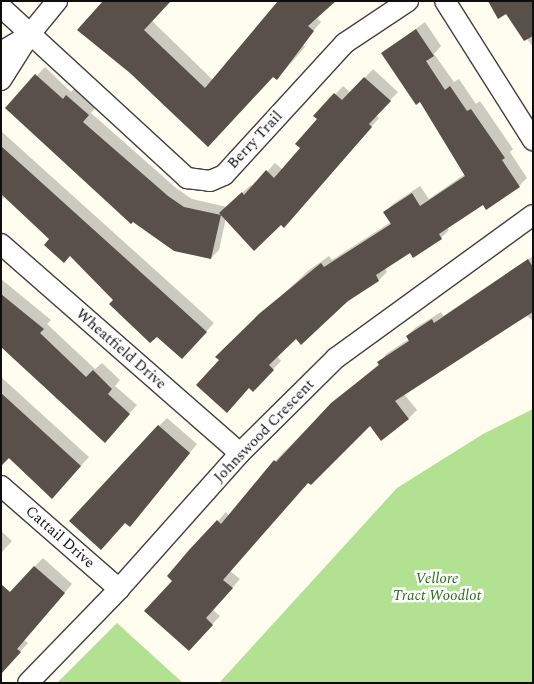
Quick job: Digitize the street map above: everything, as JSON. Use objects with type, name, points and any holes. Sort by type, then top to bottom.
[{"type":"street","points":[[1,80],[30,34],[57,1]]},
{"type":"street","name":"Berry Trail","points":[[1,7],[187,178],[210,181],[224,175],[345,43],[408,1]]},
{"type":"street","points":[[445,1],[533,140]]},
{"type":"street","points":[[1,52],[30,34]]},
{"type":"street","name":"Johnswood Crescent","points":[[28,683],[119,588],[240,453],[336,358],[533,215]]},
{"type":"street","name":"Wheatfield Drive","points":[[1,244],[240,453]]},
{"type":"street","name":"Cattail Drive","points":[[1,486],[119,588]]},
{"type":"green space","name":"Vellore Tract Woodlot","points":[[533,409],[533,683],[219,683],[397,488],[483,434]]},
{"type":"green space","points":[[117,623],[183,683],[57,683]]},
{"type":"building","points":[[103,1],[171,1],[144,30],[205,88],[278,1],[336,1],[308,26],[314,31],[277,80],[273,77],[208,147],[130,73],[77,30]]},
{"type":"building","points":[[488,1],[533,1],[533,36],[524,41],[506,14],[498,19]]},
{"type":"building","points":[[416,29],[434,56],[426,61],[445,90],[450,86],[467,111],[471,109],[505,158],[502,160],[520,187],[486,210],[483,205],[439,234],[442,239],[413,258],[410,253],[376,275],[379,281],[348,301],[301,345],[296,339],[269,365],[274,370],[253,392],[249,388],[227,413],[196,385],[219,360],[215,357],[260,313],[321,263],[324,267],[391,224],[383,212],[412,193],[420,206],[465,176],[420,102],[416,105],[381,53]]},
{"type":"building","points":[[35,74],[63,99],[66,95],[89,115],[83,122],[168,196],[184,207],[221,215],[211,259],[174,251],[133,222],[131,224],[5,108]]},
{"type":"building","points":[[364,77],[391,101],[369,124],[372,127],[284,228],[281,225],[254,251],[219,213],[242,192],[244,195],[266,170],[274,178],[300,148],[295,144],[317,119],[313,116],[334,93],[342,100]]},
{"type":"building","points":[[1,146],[207,332],[182,359],[157,337],[150,343],[109,304],[113,300],[70,256],[64,263],[44,245],[49,239],[1,194]]},
{"type":"building","points":[[528,259],[533,267],[533,312],[395,401],[409,419],[381,441],[370,426],[311,485],[308,483],[223,580],[233,588],[206,618],[213,625],[189,651],[144,611],[172,581],[167,576],[189,550],[217,520],[221,524],[274,460],[276,462],[331,403],[379,365],[377,362],[409,341],[406,336],[432,319],[434,323]]},
{"type":"building","points":[[1,294],[44,329],[40,333],[86,377],[93,370],[112,389],[108,394],[130,414],[105,443],[1,347]]},
{"type":"building","points":[[1,393],[81,466],[52,499],[9,458],[1,466]]},
{"type":"building","points":[[158,425],[190,453],[130,527],[125,523],[101,550],[69,521]]},
{"type":"building","points":[[34,566],[65,593],[17,649],[21,652],[1,674],[1,584],[10,592]]}]
